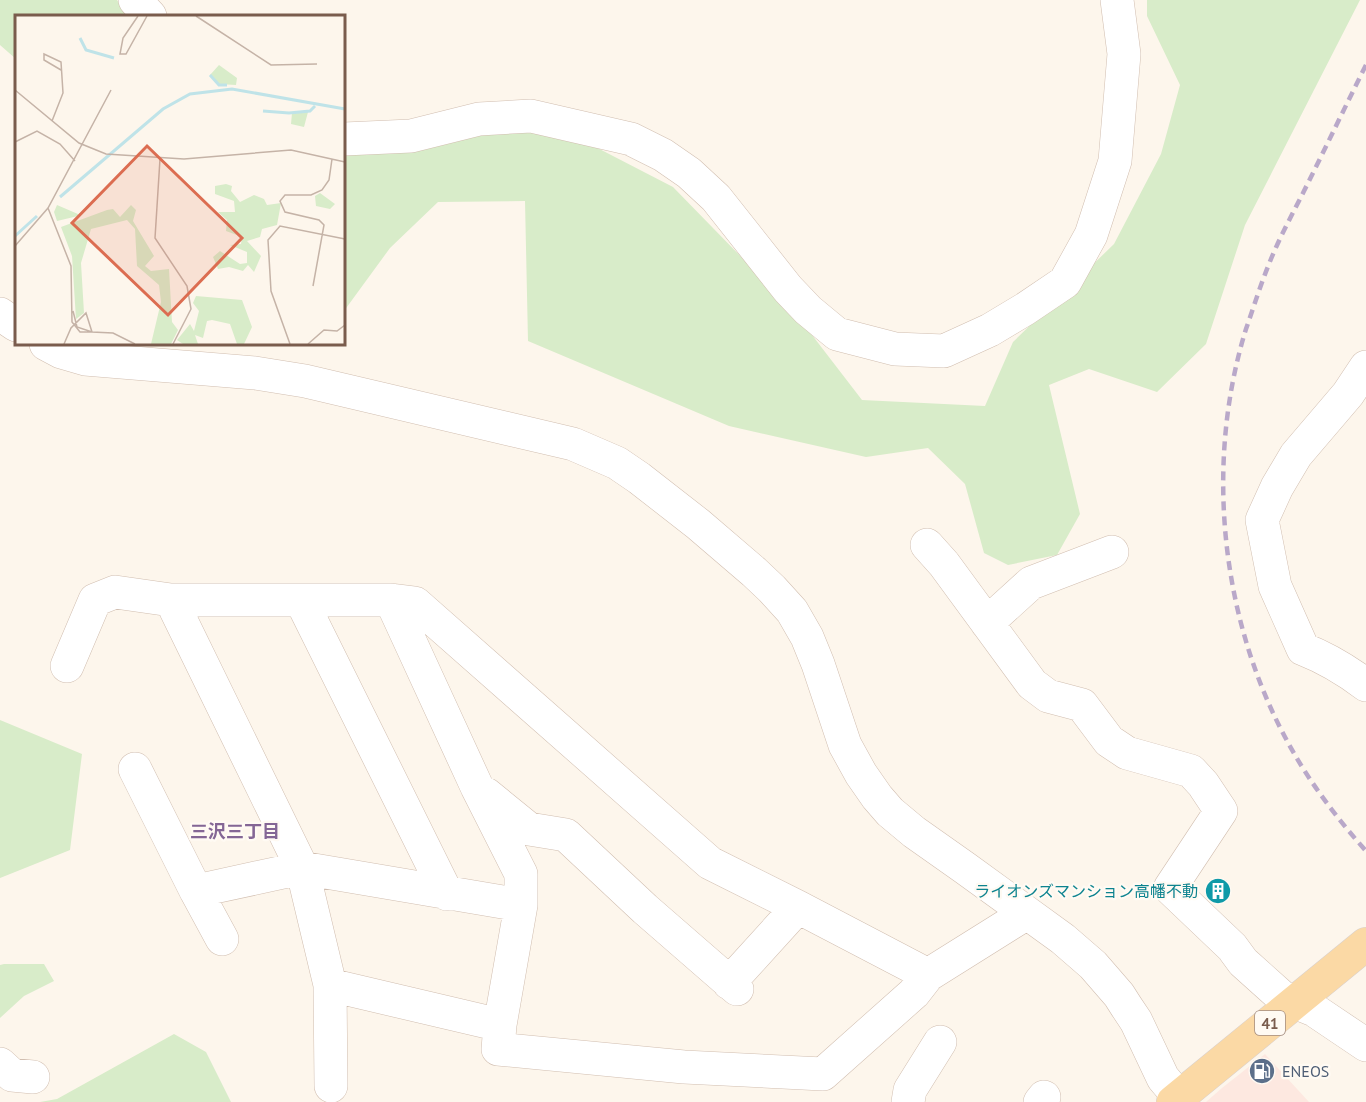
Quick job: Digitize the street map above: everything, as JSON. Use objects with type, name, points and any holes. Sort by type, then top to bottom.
[{"type":"main road","name":"41","points":[[1176,1099],[1366,944]]},
{"type":"street","points":[[135,0],[149,15]]},
{"type":"street","points":[[345,139],[411,136],[479,119],[531,116],[631,139],[663,154],[689,173],[716,198],[789,289],[808,310],[837,333],[895,349],[944,351],[990,330],[1065,282],[1090,235],[1115,161],[1124,54],[1117,0]]},
{"type":"street","points":[[0,314],[15,324]]},
{"type":"street","points":[[48,345],[61,352],[85,359],[245,372],[305,381],[573,444],[617,463],[722,544],[772,589],[792,611],[807,637],[818,664],[845,745],[877,797],[890,812],[914,832],[1063,939],[1093,965],[1119,995],[1136,1021],[1163,1078],[1176,1099]]},
{"type":"street","points":[[1366,367],[1357,401],[1296,455],[1277,487],[1262,520],[1275,586],[1303,649],[1322,656],[1366,685]]},
{"type":"street","points":[[927,544],[1032,684],[1048,696],[1082,705],[1109,741],[1127,753],[1191,771],[1203,784],[1221,811],[1170,888],[1232,947],[1243,962],[1282,997],[1314,1010],[1366,1045]]},
{"type":"street","points":[[987,623],[1031,583],[1112,552]]},
{"type":"street","points":[[68,666],[95,600],[115,592],[171,600],[391,600],[415,603],[710,863],[928,975]]},
{"type":"street","points":[[171,600],[302,868],[330,985],[331,1086]]},
{"type":"street","points":[[301,600],[447,894]]},
{"type":"street","points":[[391,600],[477,787],[521,874],[521,905],[500,1025],[498,1049],[684,1067],[823,1074],[914,993],[928,975],[1028,913]]},
{"type":"street","points":[[135,769],[222,939]]},
{"type":"street","points":[[477,787],[529,829],[566,835],[645,909],[733,986],[798,907]]},
{"type":"street","points":[[196,891],[302,868],[521,905]]},
{"type":"street","points":[[330,985],[500,1025]]},
{"type":"street","points":[[908,1102],[910,1090],[940,1042]]},
{"type":"shaded area","name":"ENEOS","points":[[1265,1054],[1309,1102],[1206,1102],[1222,1088]]},
{"type":"green space","points":[[0,0],[117,0],[127,15],[15,15],[15,58],[0,45]]},
{"type":"green space","points":[[1147,0],[1360,0],[1245,225],[1206,344],[1157,392],[1089,369],[1049,385],[1080,514],[1057,555],[1008,565],[984,553],[965,484],[928,448],[866,457],[729,426],[528,341],[525,201],[438,202],[390,248],[345,310],[345,149],[508,128],[582,140],[673,187],[792,309],[862,400],[985,406],[1013,342],[1114,244],[1161,154],[1180,85],[1147,16]]},
{"type":"green space","points":[[0,720],[82,754],[70,850],[0,878]]},
{"type":"green space","points":[[44,964],[54,981],[24,996],[0,1018],[0,965]]},
{"type":"green space","points":[[174,1034],[206,1052],[231,1102],[40,1102],[57,1099]]},
{"type":"railway","points":[[1366,65],[1281,236],[1246,329],[1233,379],[1226,431],[1223,484],[1226,537],[1233,589],[1246,640],[1263,690],[1285,737],[1303,768],[1333,811],[1366,851]]},
{"type":"place","name":"ライオンズマンション高幡不動","points":[[1218,891]]},
{"type":"place","name":"ENEOS","points":[[1262,1071]]},
{"type":"district","name":"三沢三丁目","points":[[235,831]]}]
